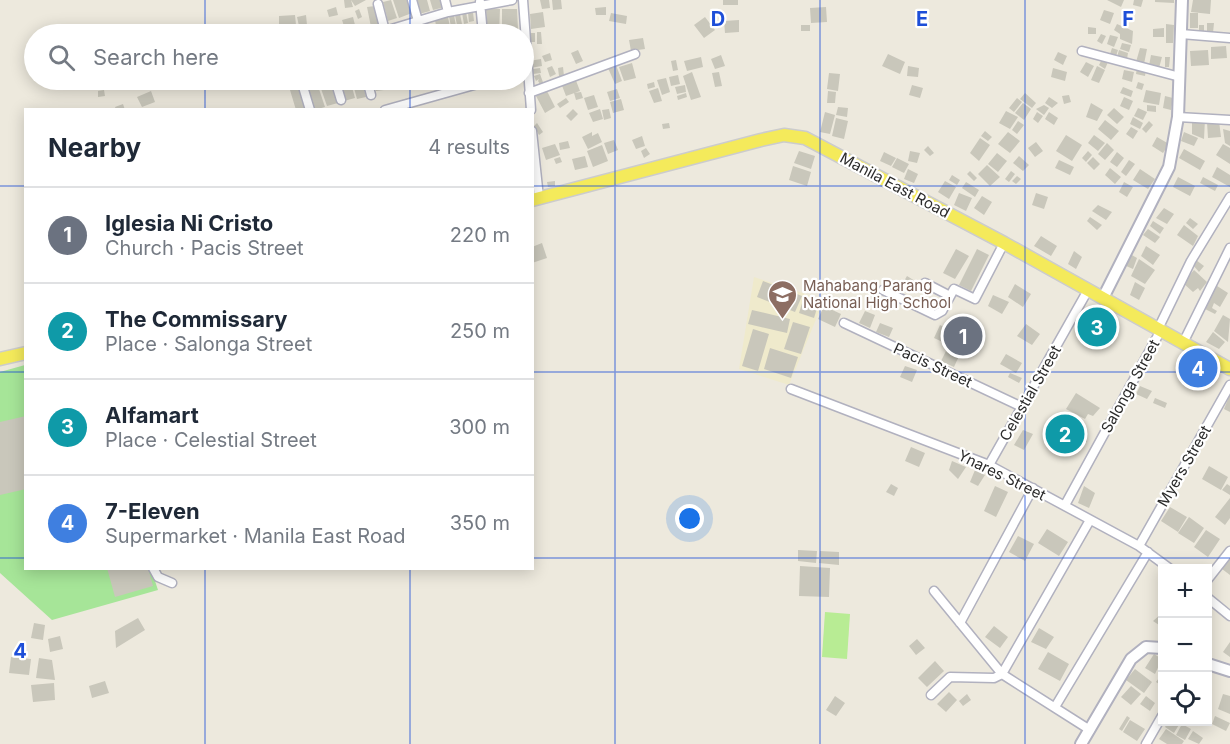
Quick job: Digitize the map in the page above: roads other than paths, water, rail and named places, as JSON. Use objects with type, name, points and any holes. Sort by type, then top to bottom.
[{"type":"main road","name":"Manila East Road","points":[[536,199],[784,135],[805,138],[1004,243],[1230,369]]},
{"type":"main road","points":[[0,358],[24,353]]},
{"type":"street","points":[[412,0],[418,21]]},
{"type":"street","points":[[445,0],[448,12]]},
{"type":"street","points":[[410,24],[480,3],[512,0]]},
{"type":"street","points":[[523,0],[524,24]]},
{"type":"street","points":[[1103,298],[1169,167],[1178,117],[1182,0]]},
{"type":"street","points":[[480,3],[482,24]]},
{"type":"street","points":[[378,4],[388,24]]},
{"type":"street","points":[[1181,34],[1230,38]]},
{"type":"street","points":[[1082,51],[1180,77]]},
{"type":"street","points":[[529,93],[635,54]]},
{"type":"street","points":[[305,90],[309,108]]},
{"type":"street","points":[[338,90],[341,100]]},
{"type":"street","points":[[370,90],[371,95]]},
{"type":"street","points":[[392,108],[456,90]]},
{"type":"street","points":[[528,90],[531,108]]},
{"type":"street","points":[[1178,117],[1230,120]]},
{"type":"street","points":[[534,165],[536,199]]},
{"type":"street","name":"Salonga Street","points":[[1065,505],[1159,330],[1186,270],[1230,197]]},
{"type":"street","points":[[925,283],[975,299],[1004,243]]},
{"type":"street","points":[[1183,343],[1230,248]]},
{"type":"street","points":[[884,290],[935,315],[942,311],[952,292]]},
{"type":"street","name":"Celestial Street","points":[[989,465],[1088,290]]},
{"type":"street","name":"Pacis Street","points":[[844,323],[1022,407]]},
{"type":"street","name":"Myers Street","points":[[1139,546],[1230,385]]},
{"type":"street","name":"Ynares Street","points":[[791,389],[989,465],[1139,546],[1164,564]]},
{"type":"street","points":[[960,623],[1033,488]]},
{"type":"street","points":[[931,695],[950,677],[994,678],[1002,674],[1090,520]]},
{"type":"street","points":[[1212,574],[1230,551]]},
{"type":"street","points":[[1055,707],[1148,552]]},
{"type":"street","points":[[154,570],[158,577],[172,583]]},
{"type":"street","points":[[934,591],[1002,674],[1090,730]]},
{"type":"street","points":[[1212,601],[1230,616]]},
{"type":"street","points":[[1081,744],[1136,654],[1146,647],[1158,648]]},
{"type":"street","points":[[1212,665],[1230,671]]},
{"type":"street","points":[[1146,744],[1158,723]]},
{"type":"place","name":"Mahabang Parang National High School","points":[[782,320]]},
{"type":"place","name":"Alfamart","points":[[1097,327]]},
{"type":"place","name":"Iglesia Ni Cristo","points":[[963,336]]},
{"type":"place","name":"7-Eleven","points":[[1198,368]]},
{"type":"place","name":"The Commissary","points":[[1065,434]]}]
